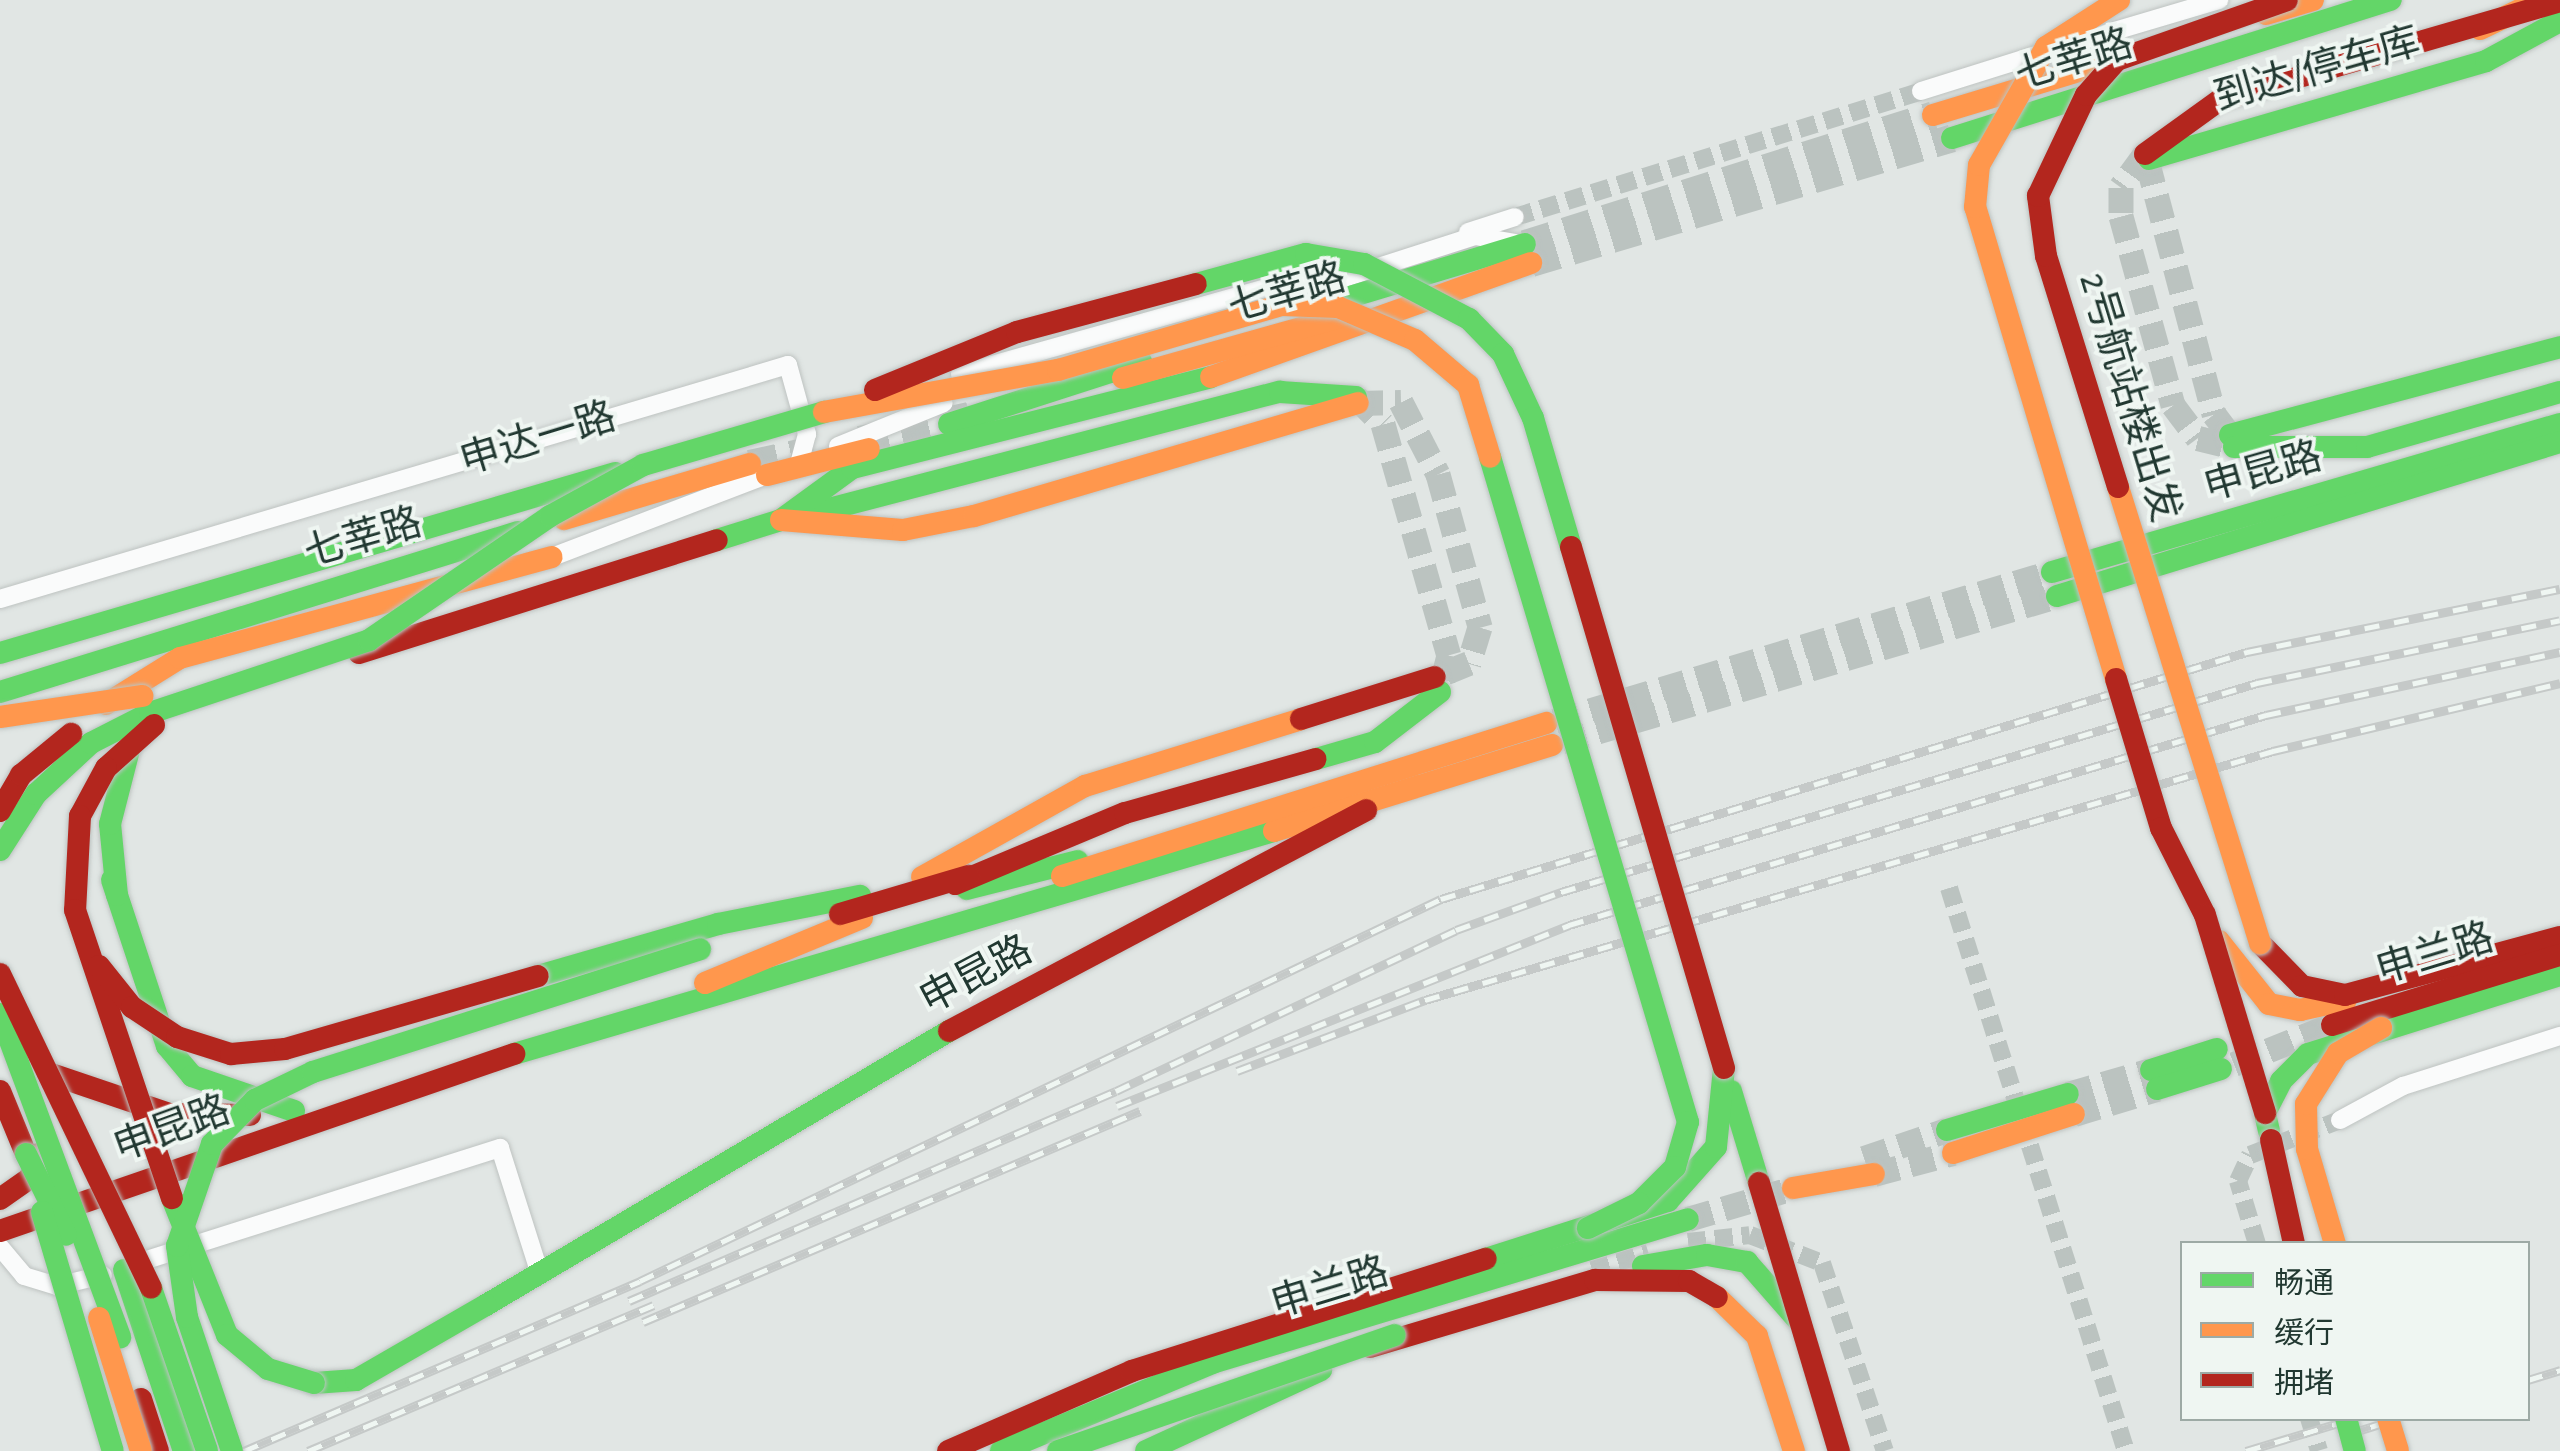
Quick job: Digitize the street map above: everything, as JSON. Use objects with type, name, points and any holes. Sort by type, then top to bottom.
[{"type":"main road","points":[[2119,0],[2046,47],[1978,165],[1975,207],[2161,828],[2232,965],[2269,1004],[2300,1010],[2560,937]]},
{"type":"main road","name":"2号航站楼出发","points":[[2287,0],[2117,60],[2086,95],[2038,196],[2046,256],[2260,943],[2302,986],[2372,992]]},
{"type":"main road","points":[[1934,115],[2313,0]]},
{"type":"main road","name":"七莘路","points":[[1952,138],[2391,0]]},
{"type":"main road","points":[[2480,29],[2540,0]]},
{"type":"main road","name":"到达/停车库","points":[[2560,1],[2480,29],[2220,100],[2146,157],[2486,61],[2560,21]]},
{"type":"main road","points":[[825,412],[1017,332],[1306,254],[1364,264],[1469,318],[1503,354],[1533,418],[1839,1451]]},
{"type":"main road","points":[[781,520],[852,468],[1280,359],[1528,254]]},
{"type":"main road","name":"七莘路","points":[[1064,395],[1528,254]]},
{"type":"main road","name":"七莘路","points":[[0,692],[758,470],[1528,254]]},
{"type":"main road","points":[[0,653],[825,412],[1058,370],[1301,302],[1371,320],[1454,367],[1488,449],[1688,1122],[1675,1167],[1659,1186],[1588,1228]]},
{"type":"main road","points":[[2552,347],[2232,441],[2357,449],[2560,392]]},
{"type":"main road","points":[[117,895],[117,780],[125,754],[152,730],[196,704],[781,520],[972,479],[1280,392],[1357,400],[974,516],[903,530],[781,520]]},
{"type":"main road","name":"申昆路","points":[[2560,424],[2054,584],[2424,488],[2560,442]]},
{"type":"main road","name":"申昆路","points":[[2424,488],[2496,443]]},
{"type":"main road","points":[[0,850],[36,794],[91,742],[196,700],[368,640],[550,516],[643,465]]},
{"type":"main road","points":[[473,595],[552,557]]},
{"type":"main road","points":[[294,1111],[192,1076],[166,1046],[97,835],[90,742],[104,706],[136,678],[336,612],[552,557]]},
{"type":"main road","points":[[0,811],[21,776],[80,726],[142,696],[351,629],[473,595],[588,578]]},
{"type":"main road","name":"申昆路","points":[[655,1005],[830,928],[933,898],[968,876],[1125,813],[1375,742],[1438,685],[1086,786],[935,874],[860,896]]},
{"type":"main road","points":[[0,718],[142,696]]},
{"type":"main road","points":[[196,700],[140,734],[106,768],[80,816],[72,864],[87,950],[132,1007],[176,1037],[231,1054],[285,1049],[718,924],[860,896]]},
{"type":"main road","name":"申昆路","points":[[87,950],[203,1292],[226,1336],[268,1369],[314,1383],[356,1380],[866,1075],[1373,806],[1522,754],[1549,734],[1120,850],[984,919]]},
{"type":"main road","name":"申昆路","points":[[0,1231],[407,1084],[655,1005],[848,962],[1522,754]]},
{"type":"main road","points":[[933,898],[1120,850]]},
{"type":"main road","points":[[232,1451],[187,1317],[177,1246],[212,1144],[255,1100],[313,1072],[700,949],[968,876]]},
{"type":"main road","points":[[806,920],[860,896]]},
{"type":"main road","points":[[2205,914],[2265,1113],[2293,1241]]},
{"type":"main road","name":"申兰路","points":[[2332,1025],[2560,954]]},
{"type":"main road","points":[[0,974],[66,1092],[142,1261],[207,1451]]},
{"type":"main road","points":[[2265,1113],[2308,1054],[2381,1028],[2560,976]]},
{"type":"main road","points":[[3,1018],[47,1072],[98,1097],[169,1114],[294,1111],[407,1084]]},
{"type":"main road","points":[[0,1199],[30,1178],[42,1140],[3,1018]]},
{"type":"main road","points":[[3,1018],[158,1451]]},
{"type":"main road","points":[[2334,1241],[2307,1148],[2306,1104],[2338,1053],[2381,1028]]},
{"type":"main road","points":[[2154,1079],[2219,1059]]},
{"type":"main road","points":[[948,1451],[1132,1371],[1652,1209],[1696,1179],[1723,1126],[1724,1068]]},
{"type":"main road","points":[[0,1090],[26,1154],[84,1272],[141,1451]]},
{"type":"main road","points":[[66,1092],[184,1451]]},
{"type":"main road","points":[[1950,1142],[2071,1104]]},
{"type":"main road","points":[[26,1154],[113,1451]]},
{"type":"main road","points":[[1794,1188],[1870,1166]]},
{"type":"main road","name":"申兰路","points":[[1001,1451],[1212,1363],[1688,1220]]},
{"type":"main road","points":[[1058,1451],[1165,1407],[1396,1335],[1595,1280],[1726,1256],[1776,1285],[1802,1331]]},
{"type":"main road","points":[[1595,1280],[1664,1276],[1730,1304],[1757,1336],[1794,1451]]},
{"type":"main road","points":[[1146,1451],[1396,1335]]},
{"type":"main road","points":[[1101,1451],[1178,1414]]},
{"type":"main road","points":[[2347,1421],[2356,1451]]},
{"type":"main road","points":[[2389,1421],[2398,1451]]},
{"type":"street","points":[[1921,91],[2220,0]]},
{"type":"street","points":[[1387,259],[1515,217]]},
{"type":"street","points":[[800,407],[828,428],[994,364],[1302,278],[1341,280],[1475,236],[1528,254]]},
{"type":"street","points":[[552,557],[758,470],[800,461],[1000,384],[1257,299]]},
{"type":"street","points":[[994,364],[1000,384]]},
{"type":"street","name":"申达一路","points":[[0,599],[788,365],[800,407]]},
{"type":"street","points":[[800,407],[807,434],[800,461]]},
{"type":"street","points":[[2340,1120],[2403,1086],[2560,1036]]},
{"type":"street","points":[[0,1247],[24,1276],[56,1286],[92,1280],[500,1148],[539,1271]]},
{"type":"tunnel","points":[[1515,217],[1921,91]]},
{"type":"tunnel","points":[[1525,244],[1933,115]]},
{"type":"tunnel","points":[[1531,263],[1952,138]]},
{"type":"tunnel","points":[[2145,154],[2121,187],[2121,216],[2173,405],[2198,438],[2234,447]]},
{"type":"tunnel","points":[[2147,160],[2214,414],[2230,435]]},
{"type":"tunnel","points":[[1356,397],[1383,424],[1449,655],[1442,683]]},
{"type":"tunnel","points":[[1358,403],[1401,402],[1438,474],[1480,627],[1469,663],[1435,677]]},
{"type":"tunnel","points":[[860,440],[969,416]]},
{"type":"tunnel","points":[[750,464],[813,450]]},
{"type":"tunnel","points":[[1555,721],[2052,572]]},
{"type":"tunnel","points":[[1562,742],[2057,596]]},
{"type":"tunnel","points":[[1949,888],[2126,1451]]},
{"type":"tunnel","points":[[2234,1064],[2332,1025]]},
{"type":"tunnel","points":[[2068,1094],[2151,1070]]},
{"type":"tunnel","points":[[2074,1114],[2157,1089]]},
{"type":"tunnel","points":[[2256,1241],[2238,1181],[2250,1155],[2340,1120]]},
{"type":"tunnel","points":[[1864,1158],[1947,1130]]},
{"type":"tunnel","points":[[1874,1174],[1953,1153]]},
{"type":"tunnel","points":[[1688,1219],[1793,1188]]},
{"type":"tunnel","points":[[1688,1242],[1750,1235],[1822,1263],[1885,1451]]},
{"type":"tunnel","points":[[1592,1270],[1648,1253]]},
{"type":"tunnel","points":[[2310,1421],[2319,1451]]},
{"type":"railway","points":[[244,1451],[640,1281],[1441,899],[2247,652],[2560,589]]},
{"type":"railway","points":[[629,1301],[1116,1091],[1456,930],[1561,892],[2257,683],[2560,620]]},
{"type":"railway","points":[[1117,1106],[1569,925],[2266,715],[2560,652]]},
{"type":"railway","points":[[1237,1071],[1425,1000],[2273,751],[2560,683]]},
{"type":"railway","points":[[643,1322],[1140,1111]]},
{"type":"railway","points":[[308,1451],[653,1305]]},
{"type":"railway","points":[[2530,1379],[2560,1370]]},
{"type":"railway","points":[[2246,1451],[2345,1421]]},
{"type":"railway","points":[[2342,1436],[2390,1421]]},
{"type":"traffic: fast","points":[[1952,138],[2391,0]]},
{"type":"traffic: fast","points":[[2149,159],[2486,61],[2560,21]]},
{"type":"traffic: fast","points":[[1320,306],[1525,244]]},
{"type":"traffic: fast","points":[[1196,284],[1306,254],[1364,264],[1469,319],[1503,354],[1533,418],[1571,547]]},
{"type":"traffic: fast","points":[[2230,435],[2560,347]]},
{"type":"traffic: fast","points":[[949,424],[1141,362]]},
{"type":"traffic: fast","points":[[717,540],[781,520],[852,468],[1211,377]]},
{"type":"traffic: fast","points":[[810,514],[1280,392],[1356,397]]},
{"type":"traffic: fast","points":[[2234,447],[2367,447],[2560,392]]},
{"type":"traffic: fast","points":[[0,850],[36,794],[91,743],[150,713],[369,640],[550,516],[643,465],[824,412]]},
{"type":"traffic: fast","points":[[2052,572],[2560,424]]},
{"type":"traffic: fast","points":[[2057,596],[2560,442]]},
{"type":"traffic: fast","points":[[1490,457],[1688,1122],[1675,1167],[1639,1203],[1588,1228]]},
{"type":"traffic: fast","points":[[0,653],[615,473]]},
{"type":"traffic: fast","points":[[0,692],[518,532]]},
{"type":"traffic: fast","points":[[1316,759],[1375,742],[1440,692]]},
{"type":"traffic: fast","points":[[117,895],[110,824],[129,750]]},
{"type":"traffic: fast","points":[[514,1054],[1274,831]]},
{"type":"traffic: fast","points":[[967,889],[1078,861]]},
{"type":"traffic: fast","points":[[112,880],[167,1046],[192,1076],[294,1111]]},
{"type":"traffic: fast","points":[[538,976],[718,924],[860,896]]},
{"type":"traffic: fast","points":[[232,1451],[187,1317],[177,1246],[212,1144],[255,1100],[313,1072],[700,949]]},
{"type":"traffic: fast","points":[[2269,1131],[2265,1113],[2281,1081],[2308,1054],[2560,975]]},
{"type":"traffic: fast","points":[[0,1014],[120,1337]]},
{"type":"traffic: fast","points":[[486,1305],[949,1031]]},
{"type":"traffic: fast","points":[[2151,1070],[2217,1049]]},
{"type":"traffic: fast","points":[[1486,1259],[1668,1201],[1716,1147],[1724,1068]]},
{"type":"traffic: fast","points":[[2157,1089],[2221,1069]]},
{"type":"traffic: fast","points":[[1731,1091],[1759,1183]]},
{"type":"traffic: fast","points":[[1947,1130],[2068,1094]]},
{"type":"traffic: fast","points":[[26,1154],[66,1235]]},
{"type":"traffic: fast","points":[[172,1198],[227,1335],[268,1369],[314,1383]]},
{"type":"traffic: fast","points":[[42,1212],[113,1451]]},
{"type":"traffic: fast","points":[[1001,1451],[1212,1363],[1688,1219]]},
{"type":"traffic: fast","points":[[1643,1266],[1707,1255],[1747,1262],[1796,1318]]},
{"type":"traffic: fast","points":[[124,1270],[184,1451]]},
{"type":"traffic: fast","points":[[151,1288],[207,1451]]},
{"type":"traffic: fast","points":[[314,1383],[356,1380],[486,1305]]},
{"type":"traffic: fast","points":[[1058,1451],[1395,1335]]},
{"type":"traffic: fast","points":[[1146,1451],[1321,1370]]},
{"type":"traffic: fast","points":[[2347,1421],[2355,1451]]},
{"type":"traffic: slow","points":[[2116,679],[1975,207],[1979,165],[2046,47],[2119,0]]},
{"type":"traffic: slow","points":[[2266,14],[2313,0]]},
{"type":"traffic: slow","points":[[2480,29],[2540,0]]},
{"type":"traffic: slow","points":[[1933,115],[2125,57]]},
{"type":"traffic: slow","points":[[1211,377],[1531,263]]},
{"type":"traffic: slow","points":[[824,412],[1058,370],[1282,305],[1338,307],[1415,340],[1468,385],[1490,457]]},
{"type":"traffic: slow","points":[[1123,378],[1351,314]]},
{"type":"traffic: slow","points":[[781,520],[903,530],[974,516],[1358,403]]},
{"type":"traffic: slow","points":[[767,475],[869,449]]},
{"type":"traffic: slow","points":[[564,519],[750,464]]},
{"type":"traffic: slow","points":[[2118,487],[2260,943]]},
{"type":"traffic: slow","points":[[106,704],[180,658],[552,557]]},
{"type":"traffic: slow","points":[[0,717],[142,696]]},
{"type":"traffic: slow","points":[[922,877],[1085,786],[1301,719]]},
{"type":"traffic: slow","points":[[1062,876],[1546,723]]},
{"type":"traffic: slow","points":[[1274,831],[1552,745]]},
{"type":"traffic: slow","points":[[705,983],[862,918]]},
{"type":"traffic: slow","points":[[2219,941],[2269,1004],[2300,1010],[2346,1000]]},
{"type":"traffic: slow","points":[[2334,1241],[2307,1149],[2306,1104],[2338,1053],[2381,1028]]},
{"type":"traffic: slow","points":[[1953,1153],[2074,1114]]},
{"type":"traffic: slow","points":[[1793,1188],[1874,1174]]},
{"type":"traffic: slow","points":[[1717,1297],[1757,1336],[1794,1451]]},
{"type":"traffic: slow","points":[[99,1318],[141,1451]]},
{"type":"traffic: slow","points":[[2389,1421],[2398,1451]]},
{"type":"traffic: jam","points":[[2118,487],[2046,256],[2038,196],[2086,95],[2117,60],[2287,0]]},
{"type":"traffic: jam","points":[[2145,154],[2220,100],[2560,1]]},
{"type":"traffic: jam","points":[[875,390],[1017,332],[1196,284]]},
{"type":"traffic: jam","points":[[359,653],[717,540]]},
{"type":"traffic: jam","points":[[1571,547],[1724,1068]]},
{"type":"traffic: jam","points":[[1301,719],[1435,677]]},
{"type":"traffic: jam","points":[[2116,679],[2161,828],[2205,915],[2265,1113]]},
{"type":"traffic: jam","points":[[154,725],[106,768],[80,816],[75,910],[172,1198]]},
{"type":"traffic: jam","points":[[0,811],[21,775],[71,734]]},
{"type":"traffic: jam","points":[[955,884],[1125,813],[1316,759]]},
{"type":"traffic: jam","points":[[949,1031],[1366,810]]},
{"type":"traffic: jam","points":[[840,914],[968,876]]},
{"type":"traffic: jam","points":[[2260,943],[2302,986],[2345,995],[2560,937]]},
{"type":"traffic: jam","points":[[2332,1025],[2560,955]]},
{"type":"traffic: jam","points":[[99,966],[132,1007],[177,1037],[231,1054],[285,1049],[538,976]]},
{"type":"traffic: jam","points":[[0,974],[151,1288]]},
{"type":"traffic: jam","points":[[0,1231],[514,1054]]},
{"type":"traffic: jam","points":[[48,1073],[169,1114],[250,1115]]},
{"type":"traffic: jam","points":[[0,1091],[26,1154]]},
{"type":"traffic: jam","points":[[2271,1140],[2293,1241]]},
{"type":"traffic: jam","points":[[0,1199],[30,1178],[38,1154]]},
{"type":"traffic: jam","points":[[1759,1183],[1839,1451]]},
{"type":"traffic: jam","points":[[948,1451],[1132,1371],[1486,1259]]},
{"type":"traffic: jam","points":[[1370,1347],[1595,1280],[1689,1281],[1717,1297]]},
{"type":"traffic: jam","points":[[141,1399],[158,1451]]}]
